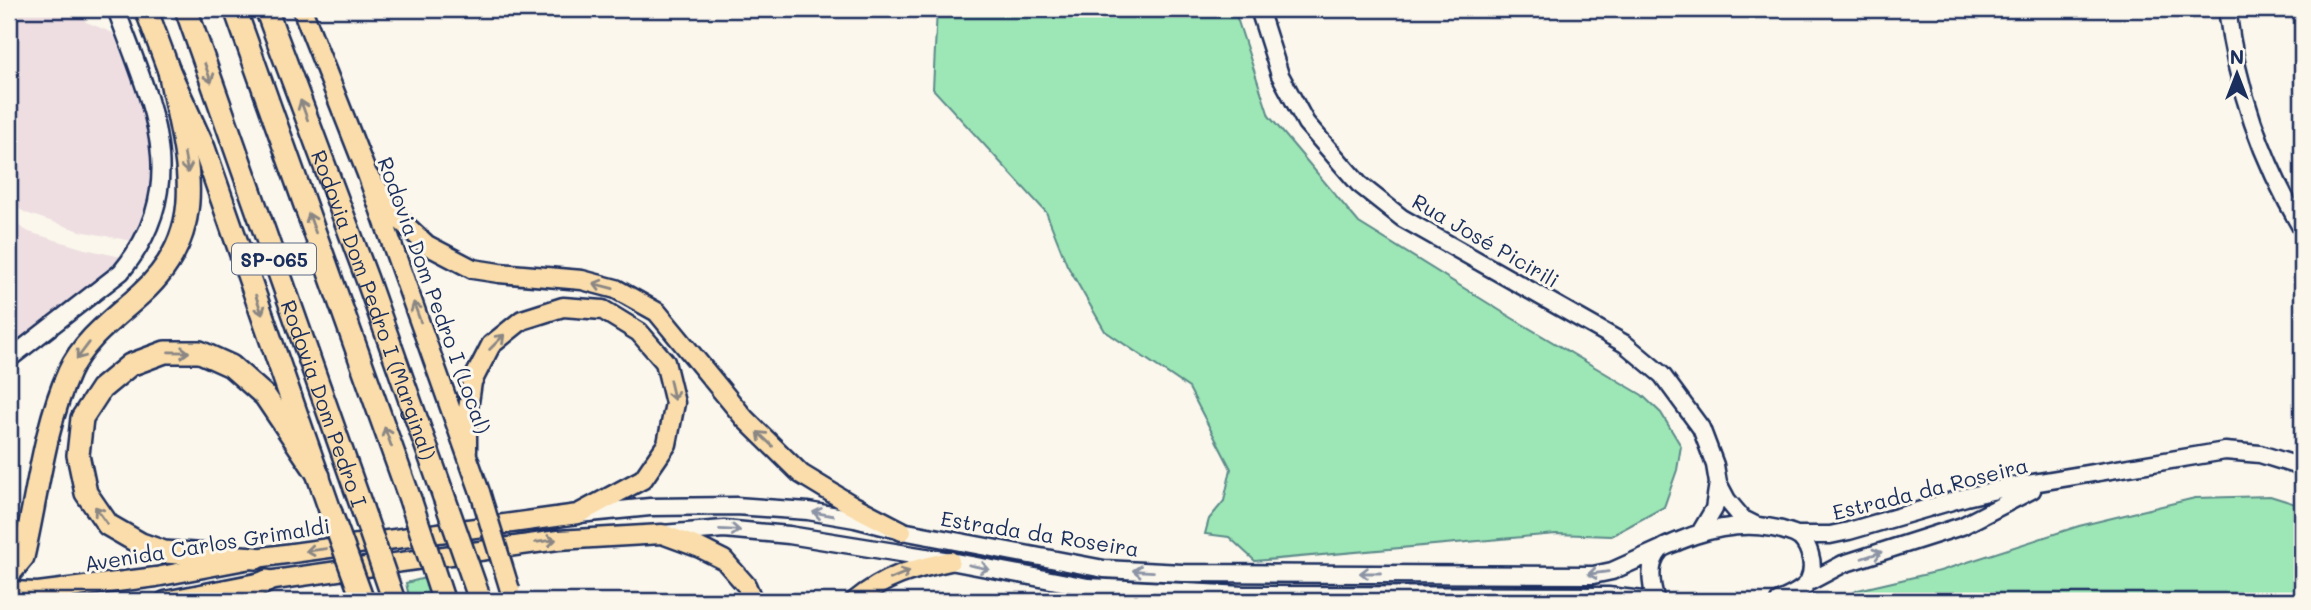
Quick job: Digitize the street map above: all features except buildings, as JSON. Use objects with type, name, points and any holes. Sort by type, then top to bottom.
[{"type":"highway","name":"SP-065","points":[[146,9],[169,71],[204,148],[363,601]]},
{"type":"highway","name":"Rodovia Dom Pedro I","points":[[186,9],[394,601]]},
{"type":"highway","name":"SP-065","points":[[235,9],[411,502],[443,600]]},
{"type":"highway","name":"Rodovia Dom Pedro I (Marginal)","points":[[266,9],[367,279],[480,598]]},
{"type":"highway","points":[[9,574],[23,557],[54,416],[69,372],[83,348],[148,288],[171,258],[186,224],[190,199],[188,170],[169,71]]},
{"type":"highway","points":[[256,558],[164,552],[141,544],[108,525],[86,493],[78,455],[82,418],[101,389],[130,365],[165,352],[200,352],[231,366],[265,396],[318,476]]},
{"type":"highway","points":[[227,601],[267,581]]},
{"type":"main road","name":"Rodovia Dom Pedro I (Local)","points":[[302,9],[367,174],[467,452],[512,595]]},
{"type":"main road","points":[[367,174],[399,219],[427,245],[473,269],[582,280],[616,289],[657,312],[745,419],[801,474],[902,531]]},
{"type":"main road","points":[[467,452],[467,416],[472,382],[492,345],[522,320],[553,310],[563,307],[603,310],[639,331],[665,362],[675,403],[667,444],[643,479],[578,514]]},
{"type":"main road","name":"Avenida Carlos Grimaldi","points":[[9,591],[38,592],[143,578],[256,558],[578,514]]},
{"type":"main road","points":[[164,601],[267,581],[558,540],[662,534],[724,560],[746,585],[753,601]]},
{"type":"main road","points":[[855,601],[869,590],[903,572],[950,561]]},
{"type":"street","points":[[9,359],[121,272],[147,232],[156,208],[161,151],[152,107],[116,9]]},
{"type":"street","name":"Rua José Picirili","points":[[1259,9],[1280,75],[1306,123],[1359,184],[1402,218],[1625,344],[1653,367],[1662,375],[1701,428],[1715,466],[1718,483]]},
{"type":"street","points":[[2227,9],[2235,66],[2258,139],[2276,182],[2302,229]]},
{"type":"street","name":"Estrada da Roseira","points":[[578,514],[650,507],[736,506],[808,511],[1104,569],[1182,573],[1592,575],[1612,571],[1701,531],[1757,527],[1797,535],[1830,535],[2019,485],[2225,451],[2260,454],[2302,467]]},
{"type":"street","name":"Estrada da Roseira","points":[[1779,601],[1843,564],[1962,527],[2021,494],[2074,477]]},
{"type":"street","points":[[1718,483],[1734,510],[1743,520],[1757,527]]},
{"type":"street","points":[[1701,531],[1714,509],[1718,483]]},
{"type":"street","name":"Estrada da Roseira","points":[[662,534],[724,529],[789,535],[1088,587],[1244,595],[1608,596],[1654,601],[1652,572],[1654,560],[1661,549]]},
{"type":"street","points":[[1797,535],[1810,552],[1809,582]]},
{"type":"shaded area","points":[[9,9],[81,9],[86,22],[113,33],[143,106],[158,153],[160,194],[137,242],[80,231],[26,213],[9,203]]},
{"type":"shaded area","points":[[9,220],[29,232],[85,249],[140,261],[119,280],[9,359]]},
{"type":"green space","points":[[937,9],[1234,9],[1269,116],[1359,223],[1642,395],[1661,413],[1681,446],[1677,470],[1664,507],[1611,536],[1556,534],[1255,561],[1229,537],[1205,534],[1209,519],[1224,501],[1231,469],[1189,388],[1105,331],[1067,265],[1046,212],[933,89]]},
{"type":"green space","points":[[2270,496],[2302,506],[2302,601],[1839,601],[1858,590],[1940,571],[2079,526],[2195,498]]},
{"type":"green space","points":[[425,578],[432,601],[410,601],[406,583]]}]
